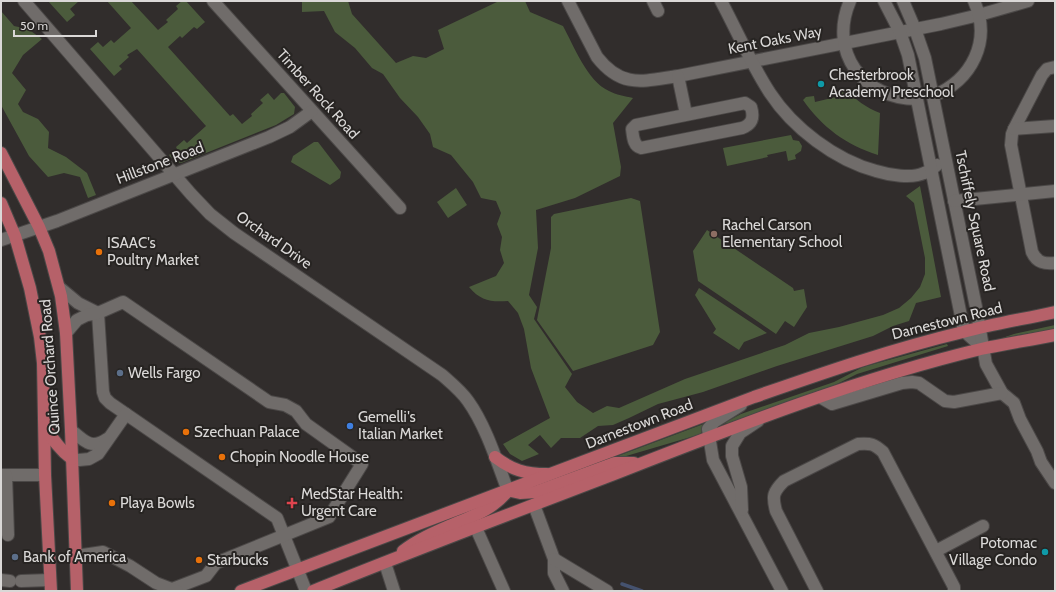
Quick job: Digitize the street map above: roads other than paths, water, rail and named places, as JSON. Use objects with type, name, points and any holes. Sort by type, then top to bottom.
[{"type":"main road","name":"Quince Orchard Road","points":[[1,153],[39,227],[49,251],[60,288],[66,333],[77,591]]},
{"type":"main road","name":"Quince Orchard Road","points":[[1,203],[14,236],[30,288],[40,337],[43,363],[45,475],[50,585]]},
{"type":"main road","name":"Darnestown Road","points":[[241,591],[754,397],[885,353],[964,331],[1055,312]]},
{"type":"main road","points":[[313,591],[641,463],[820,397],[890,374],[984,349],[1055,335]]},
{"type":"main road","points":[[45,426],[62,452],[72,459]]},
{"type":"main road","points":[[495,457],[506,466],[518,470],[532,474],[552,474]]},
{"type":"main road","points":[[388,562],[417,541],[450,525],[477,515],[497,503],[508,491],[520,493],[536,492],[615,463],[641,463]]},
{"type":"street","name":"Orchard Drive","points":[[24,1],[174,176],[200,204],[221,223],[448,380],[464,396],[481,425],[508,491]]},
{"type":"street","name":"Timber Rock Road","points":[[212,1],[400,208]]},
{"type":"street","name":"Kent Oaks Way","points":[[568,1],[597,57],[612,72],[624,79],[636,81],[678,76],[915,29],[979,15],[1028,1]]},
{"type":"street","points":[[721,1],[752,61],[781,108],[803,129],[832,152],[853,163],[891,175],[924,174],[946,159]]},
{"type":"street","points":[[850,1],[844,23],[844,43],[852,64],[860,76],[870,86],[878,91],[906,99],[917,99]]},
{"type":"street","points":[[884,1],[900,32],[908,55],[964,331],[984,349]]},
{"type":"street","name":"Tschiffely Square Road","points":[[903,1],[924,53],[986,364],[1002,393],[1014,403],[1020,419],[1037,451],[1041,462],[1055,483]]},
{"type":"street","points":[[933,96],[955,84],[971,66],[975,57],[980,38],[979,15],[974,1]]},
{"type":"street","points":[[1055,67],[1047,70],[1042,75],[1014,129],[1011,145],[1034,256],[1043,263],[1055,263]]},
{"type":"street","points":[[678,76],[686,114]]},
{"type":"street","points":[[745,103],[751,107],[753,115],[751,123],[742,128],[641,148],[636,146],[632,131],[635,126],[686,114],[745,103]]},
{"type":"street","name":"Hillstone Road","points":[[1,240],[174,176],[280,133],[312,111]]},
{"type":"street","points":[[1014,129],[1055,126]]},
{"type":"street","points":[[954,201],[1055,191]]},
{"type":"street","points":[[60,288],[78,303],[98,313]]},
{"type":"street","points":[[66,333],[77,320],[123,302],[269,402],[285,405],[296,411],[306,424],[362,464],[329,518],[216,563],[206,576],[175,590],[156,583],[130,566],[103,552],[76,556]]},
{"type":"street","points":[[98,313],[103,392],[105,398],[110,403],[277,518],[306,591]]},
{"type":"street","points":[[820,397],[832,404],[902,383],[912,382],[919,383],[945,401],[954,402],[1002,393]]},
{"type":"street","points":[[754,397],[710,425],[708,429],[709,437],[714,460],[782,591]]},
{"type":"street","points":[[72,459],[89,459],[98,454],[126,414]]},
{"type":"street","points":[[742,513],[741,487],[732,456],[732,446],[740,433],[764,417]]},
{"type":"street","points":[[71,430],[83,441],[92,445],[101,443],[108,438]]},
{"type":"street","points":[[817,591],[776,511],[773,499],[776,490],[784,481],[858,444],[874,444],[884,452],[936,551],[954,587],[954,591]]},
{"type":"street","points":[[8,535],[4,475],[45,475]]},
{"type":"street","points":[[534,505],[554,559],[554,573],[563,591]]},
{"type":"street","points":[[936,551],[984,526]]},
{"type":"street","points":[[476,528],[504,591]]},
{"type":"street","points":[[554,559],[607,591]]},
{"type":"street","points":[[388,562],[394,591]]},
{"type":"street","points":[[10,581],[50,585]]},
{"type":"waterway","points":[[622,584],[642,591]]},
{"type":"place","name":"Chesterbrook Academy Preschool","points":[[821,84]]},
{"type":"place","name":"Rachel Carson Elementary School","points":[[714,234]]},
{"type":"place","name":"ISAAC's Poultry Market","points":[[99,252]]},
{"type":"place","name":"Wells Fargo","points":[[120,373]]},
{"type":"place","name":"Gemelli's Italian Market","points":[[350,426]]},
{"type":"place","name":"Szechuan Palace","points":[[186,432]]},
{"type":"place","name":"Chopin Noodle House","points":[[222,457]]},
{"type":"place","name":"Playa Bowls","points":[[112,503]]},
{"type":"place","name":"MedStar Health: Urgent Care","points":[[292,503]]},
{"type":"place","name":"Potomac Village Condo","points":[[1045,552]]},
{"type":"place","name":"Bank of America","points":[[15,557]]},
{"type":"place","name":"Starbucks","points":[[199,560]]}]
